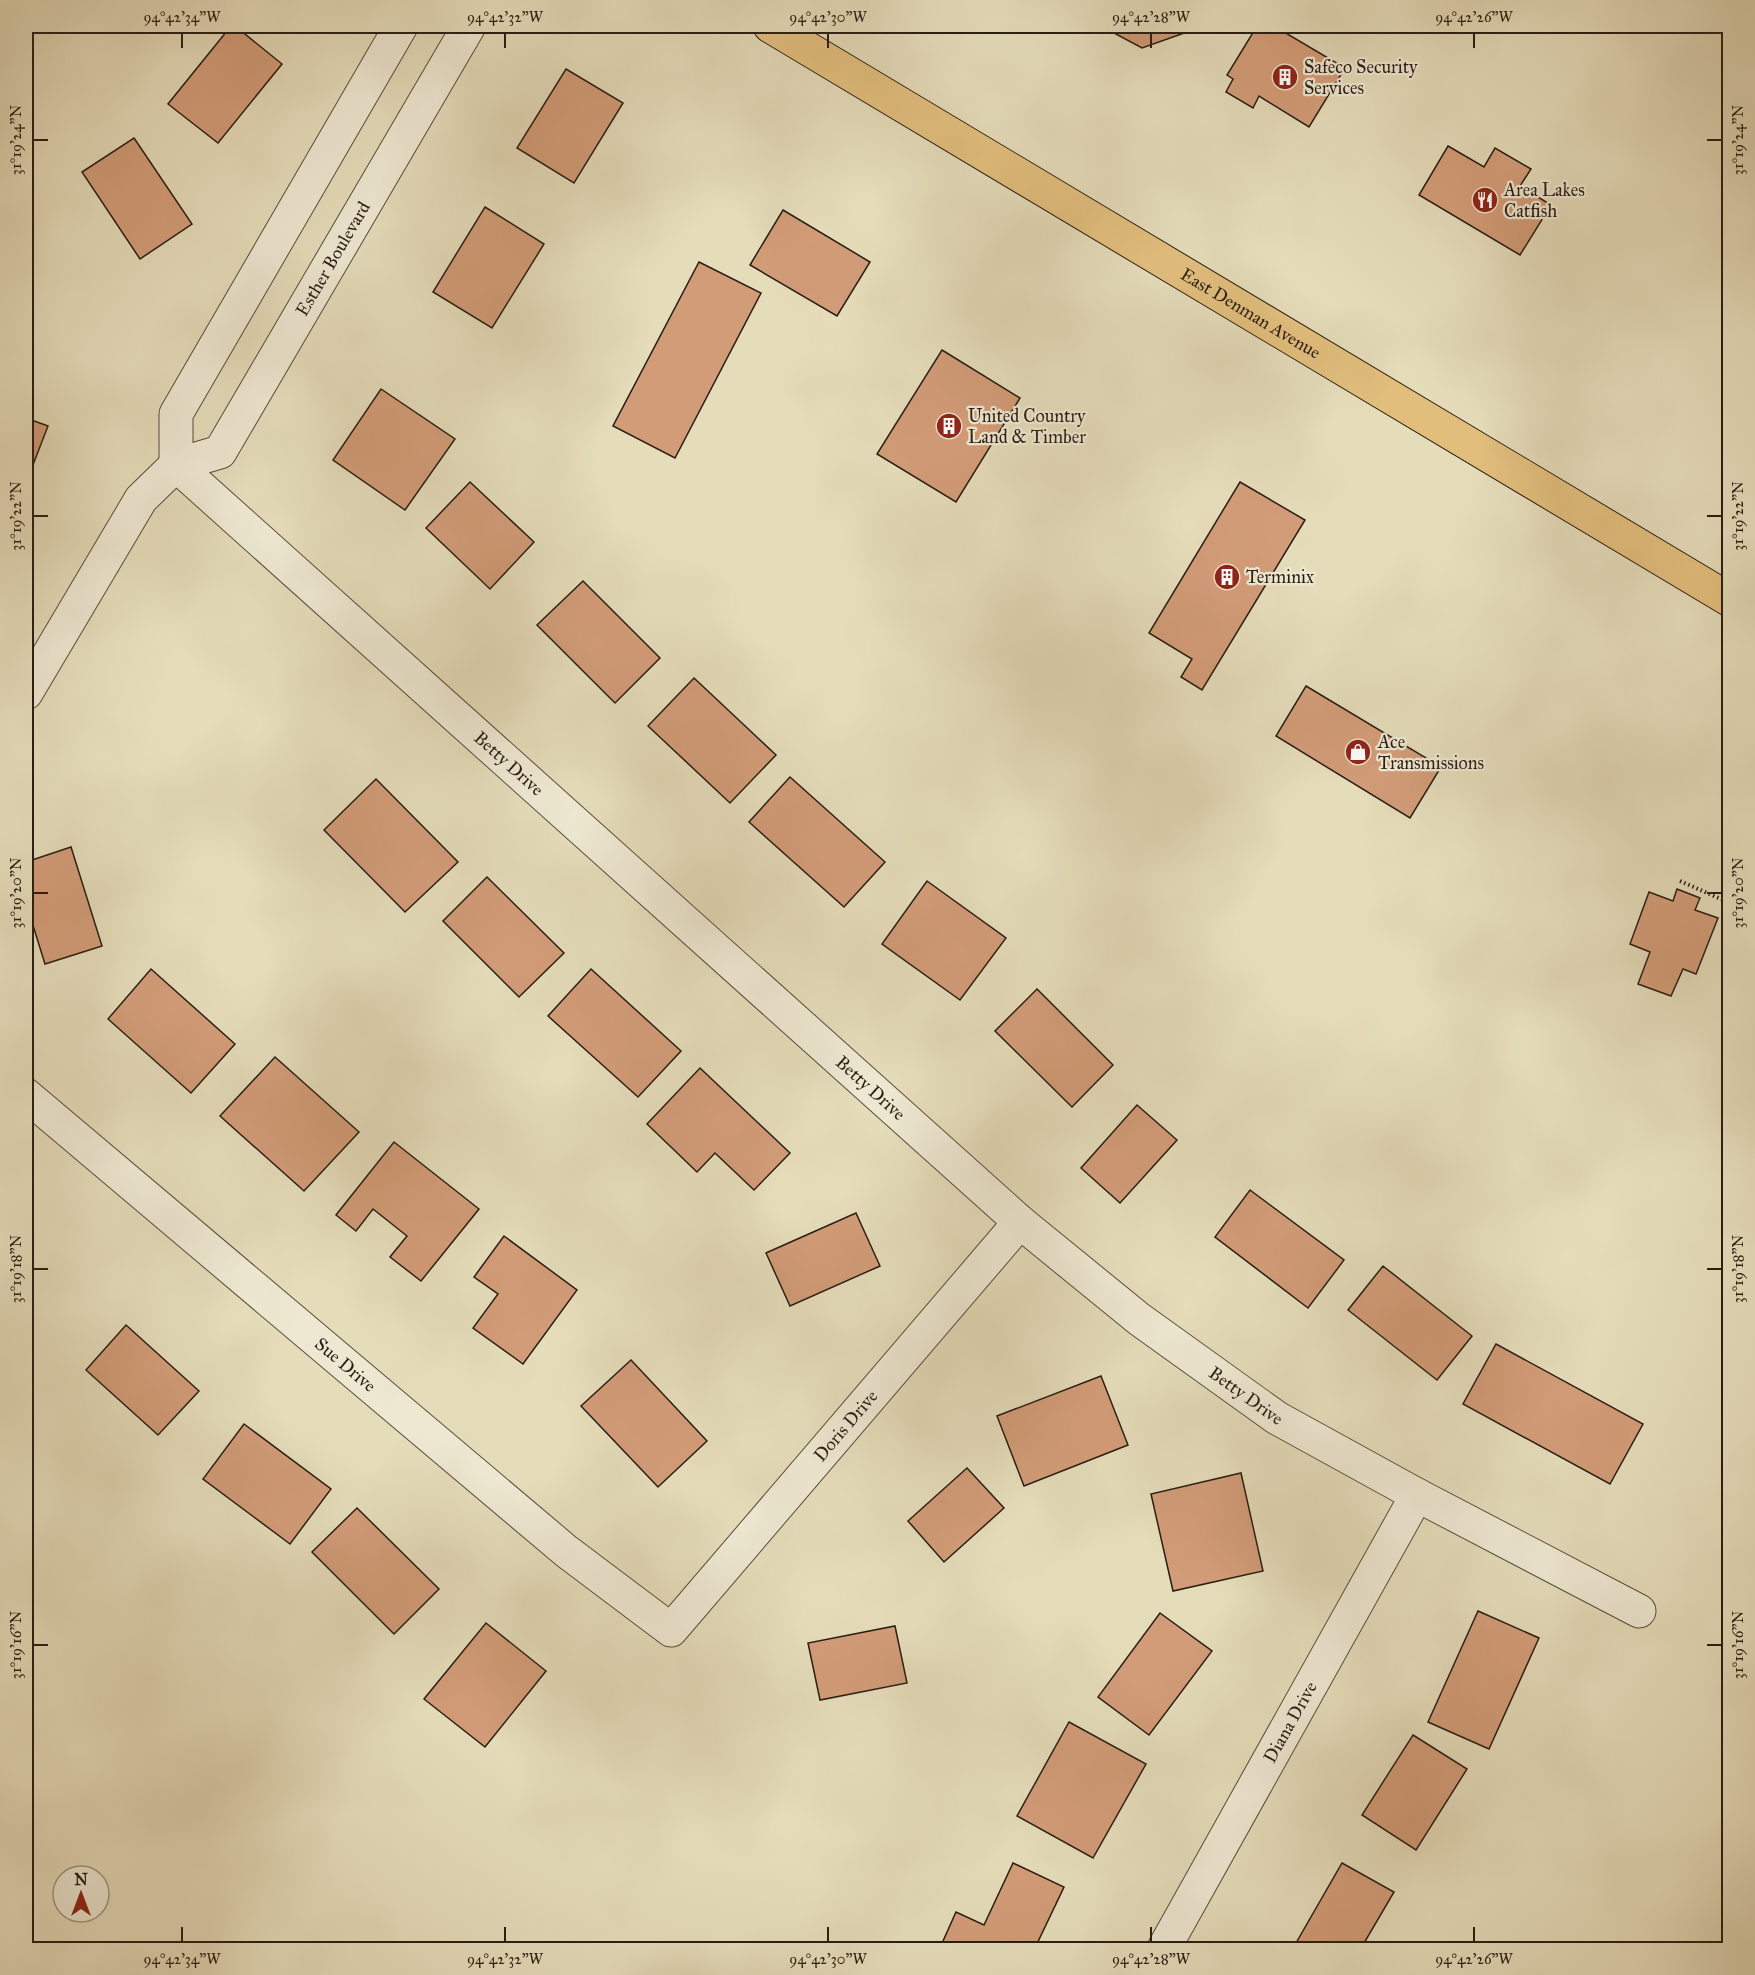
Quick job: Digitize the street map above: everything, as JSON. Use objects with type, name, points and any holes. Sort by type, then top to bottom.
[{"type":"main road","name":"East Denman Avenue","points":[[770,26],[1730,600]]},
{"type":"street","points":[[176,465],[176,414],[401,26]]},
{"type":"street","name":"Esther Boulevard","points":[[26,693],[141,499],[176,465],[220,452],[469,26]]},
{"type":"street","name":"Betty Drive","points":[[176,465],[1020,1222],[1139,1319],[1277,1418],[1639,1611]]},
{"type":"street","name":"Sue Drive","points":[[26,1095],[566,1551],[671,1630]]},
{"type":"street","name":"Doris Drive","points":[[671,1630],[1020,1222]]},
{"type":"street","name":"Diana Drive","points":[[1163,1950],[1418,1495]]},
{"type":"path","points":[[1680,881],[1730,903]]},
{"type":"building","points":[[231,26],[235,26],[282,64],[218,143],[168,104]]},
{"type":"building","points":[[1101,26],[1204,26],[1142,48]]},
{"type":"building","name":"Safeco Security Services","points":[[1257,26],[1274,26],[1345,68],[1309,127],[1259,96],[1253,108],[1226,92],[1233,79],[1227,75]]},
{"type":"building","points":[[566,69],[623,103],[574,183],[517,148]]},
{"type":"building","points":[[134,138],[192,224],[140,259],[82,172]]},
{"type":"building","name":"Area Lakes Catfish","points":[[1448,146],[1484,167],[1495,148],[1531,169],[1520,186],[1551,205],[1520,255],[1419,195]]},
{"type":"building","points":[[485,207],[544,244],[492,328],[433,292]]},
{"type":"building","points":[[783,210],[870,262],[837,316],[750,265]]},
{"type":"building","points":[[699,262],[761,293],[675,458],[613,426]]},
{"type":"building","name":"United Country Land & Timber","points":[[942,350],[1020,398],[956,502],[877,454]]},
{"type":"building","points":[[381,389],[455,439],[405,510],[333,460]]},
{"type":"building","points":[[26,418],[48,426],[26,483]]},
{"type":"building","points":[[470,482],[534,542],[490,589],[426,528]]},
{"type":"building","name":"Terminix","points":[[1240,482],[1305,520],[1202,690],[1181,677],[1192,659],[1149,633]]},
{"type":"building","points":[[583,581],[660,658],[615,703],[537,625]]},
{"type":"building","points":[[694,678],[776,755],[730,803],[648,726]]},
{"type":"building","name":"Ace Transmissions","points":[[1306,686],[1441,767],[1410,818],[1276,736]]},
{"type":"building","points":[[790,777],[885,862],[844,907],[749,822]]},
{"type":"building","points":[[376,779],[458,862],[405,912],[324,830]]},
{"type":"building","points":[[71,847],[102,946],[45,964],[26,903],[26,862]]},
{"type":"building","points":[[487,877],[564,953],[519,997],[443,921]]},
{"type":"building","points":[[927,881],[1006,938],[960,1000],[882,944]]},
{"type":"building","points":[[1677,889],[1700,898],[1695,910],[1718,918],[1696,974],[1683,969],[1671,996],[1638,984],[1650,952],[1630,944],[1649,892],[1673,901]]},
{"type":"building","points":[[151,969],[235,1044],[191,1093],[108,1019]]},
{"type":"building","points":[[591,969],[681,1051],[638,1097],[548,1016]]},
{"type":"building","points":[[1037,989],[1113,1065],[1072,1107],[995,1031]]},
{"type":"building","points":[[275,1057],[359,1132],[304,1191],[220,1116]]},
{"type":"building","points":[[700,1068],[790,1153],[754,1190],[715,1153],[697,1172],[647,1124]]},
{"type":"building","points":[[1137,1105],[1177,1140],[1120,1203],[1081,1168]]},
{"type":"building","points":[[394,1142],[479,1209],[421,1281],[390,1257],[407,1236],[373,1209],[356,1231],[336,1215]]},
{"type":"building","points":[[1250,1190],[1344,1260],[1308,1308],[1215,1237]]},
{"type":"building","points":[[856,1213],[880,1266],[790,1306],[766,1253]]},
{"type":"building","points":[[504,1236],[577,1290],[523,1364],[473,1328],[498,1294],[474,1277]]},
{"type":"building","points":[[1383,1266],[1472,1336],[1437,1380],[1348,1310]]},
{"type":"building","points":[[126,1325],[199,1391],[158,1435],[86,1370]]},
{"type":"building","points":[[1496,1344],[1643,1424],[1610,1484],[1463,1404]]},
{"type":"building","points":[[631,1360],[707,1441],[658,1487],[581,1406]]},
{"type":"building","points":[[1101,1376],[1128,1445],[1024,1486],[997,1416]]},
{"type":"building","points":[[244,1424],[331,1489],[290,1544],[203,1479]]},
{"type":"building","points":[[967,1468],[1004,1508],[944,1562],[908,1521]]},
{"type":"building","points":[[1241,1473],[1263,1571],[1173,1591],[1151,1494]]},
{"type":"building","points":[[357,1508],[439,1589],[394,1634],[312,1552]]},
{"type":"building","points":[[1478,1611],[1539,1638],[1489,1749],[1428,1722]]},
{"type":"building","points":[[1160,1613],[1212,1651],[1149,1735],[1098,1697]]},
{"type":"building","points":[[486,1623],[546,1671],[485,1747],[424,1699]]},
{"type":"building","points":[[895,1626],[907,1683],[820,1700],[808,1643]]},
{"type":"building","points":[[1069,1722],[1146,1764],[1093,1858],[1017,1816]]},
{"type":"building","points":[[1413,1735],[1467,1769],[1416,1850],[1362,1815]]},
{"type":"building","points":[[1013,1863],[1064,1887],[1034,1950],[939,1950],[956,1912],[984,1925]]},
{"type":"building","points":[[1342,1863],[1394,1892],[1360,1950],[1292,1950]]},
{"type":"place","name":"Safeco Security Services","points":[[1285,77]]},
{"type":"place","name":"Area Lakes Catfish","points":[[1485,200]]},
{"type":"place","name":"United Country Land & Timber","points":[[949,426]]},
{"type":"place","name":"Terminix","points":[[1227,577]]},
{"type":"place","name":"Ace Transmissions","points":[[1358,752]]}]
